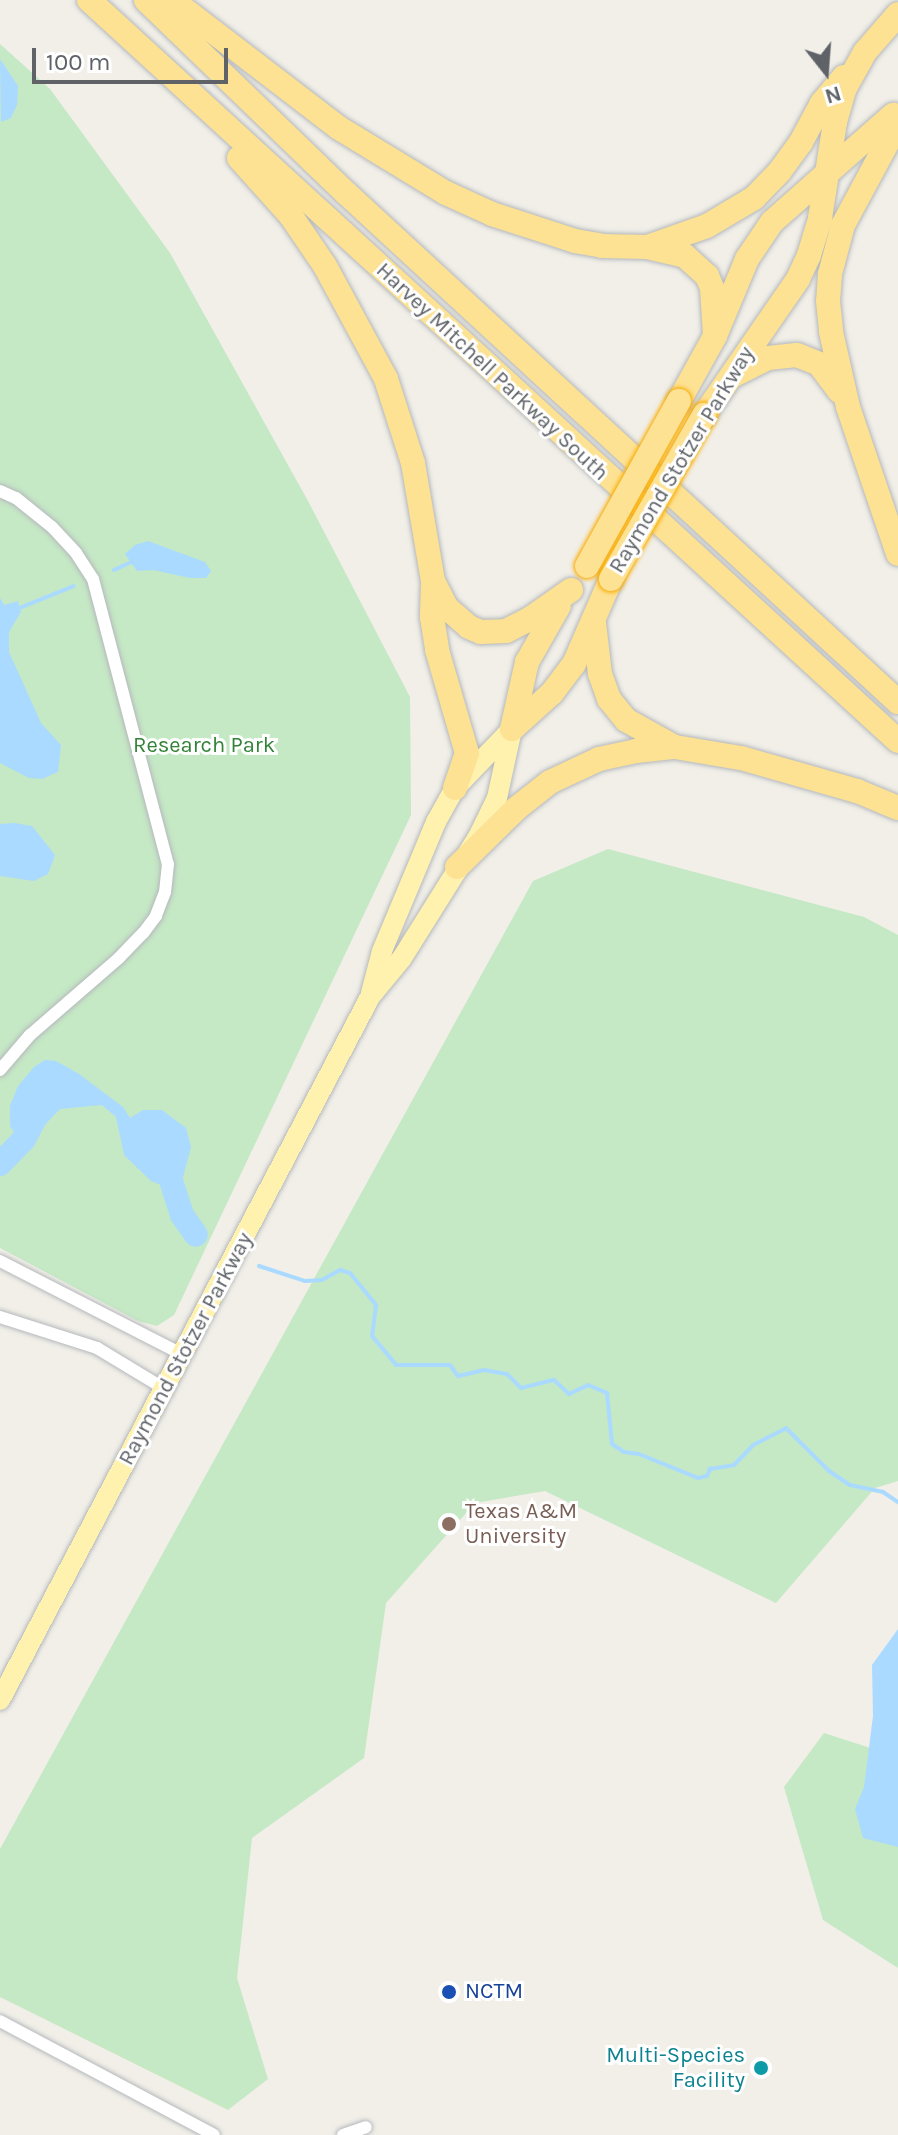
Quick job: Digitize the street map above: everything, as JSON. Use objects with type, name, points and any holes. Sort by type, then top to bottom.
[{"type":"highway","name":"Harvey Mitchell Parkway South","points":[[146,0],[379,224],[898,702]]},
{"type":"highway","points":[[172,0],[339,128],[446,193],[492,214],[575,241],[602,246],[647,247],[685,256],[707,276],[715,302],[715,336]]},
{"type":"highway","name":"Harvey Mitchell Parkway South","points":[[91,2],[898,741]]},
{"type":"highway","points":[[91,2],[291,216],[344,297],[386,379],[401,420],[433,581],[446,607],[457,618],[481,632],[517,627],[571,590]]},
{"type":"highway","name":"Raymond Stotzer Parkway","points":[[512,729],[564,679],[611,579],[704,415],[804,267],[820,218],[825,176],[845,88],[865,52],[898,14]]},
{"type":"highway","points":[[647,247],[707,226],[769,185],[801,142],[822,103],[865,52]]},
{"type":"highway","name":"Raymond Stotzer Parkway","points":[[512,729],[527,662],[539,636],[587,566],[679,401],[715,336],[758,241],[786,207],[898,111]]},
{"type":"highway","points":[[898,123],[843,225],[830,274],[831,332],[848,407],[898,554]]},
{"type":"highway","points":[[727,379],[768,358],[797,355],[819,364],[828,373],[848,407]]},
{"type":"highway","points":[[433,581],[431,598],[437,650],[444,683],[465,737],[467,753],[464,771],[455,788]]},
{"type":"highway","points":[[594,620],[600,674],[609,699],[626,720],[675,747]]},
{"type":"highway","points":[[457,867],[517,808],[550,782],[599,759],[675,747],[741,758],[898,808]]},
{"type":"main road","name":"Raymond Stotzer Parkway","points":[[370,997],[382,951],[436,822],[455,788],[512,729]]},
{"type":"main road","name":"Raymond Stotzer Parkway","points":[[0,1700],[370,997],[402,958],[478,837],[497,798],[512,729]]},
{"type":"street","points":[[0,491],[16,498],[52,527],[76,553],[93,579],[168,864],[165,892],[156,916],[143,933],[119,958],[30,1035],[0,1070]]},
{"type":"street","points":[[0,1261],[184,1355]]},
{"type":"street","points":[[0,1317],[97,1348],[165,1389]]},
{"type":"street","points":[[0,2021],[214,2135]]},
{"type":"street","points":[[343,2135],[366,2127]]},
{"type":"green space","name":"Research Park","points":[[0,44],[50,89],[170,253],[308,501],[410,697],[411,815],[174,1315],[157,1326],[138,1321],[0,1248]]},
{"type":"green space","points":[[608,849],[864,917],[898,935],[898,1481],[875,1488],[776,1603],[545,1491],[475,1503],[386,1603],[364,1758],[252,1838],[237,1978],[268,2079],[228,2110],[0,1997],[0,1849],[533,881]]},
{"type":"green space","points":[[824,1733],[898,1757],[898,1968],[823,1920],[784,1787]]},
{"type":"water","points":[[0,59],[18,86],[17,105],[11,118],[1,122]]},
{"type":"water","points":[[148,541],[205,562],[211,571],[206,578],[190,578],[153,570],[137,571],[125,554],[135,545]]},
{"type":"water","points":[[0,598],[4,605],[18,601],[21,612],[9,632],[9,652],[41,723],[61,745],[58,772],[42,779],[29,778],[0,763]]},
{"type":"water","points":[[0,824],[32,826],[55,855],[48,874],[34,881],[0,876]]},
{"type":"water","points":[[45,1060],[56,1061],[79,1074],[123,1107],[130,1118],[143,1110],[162,1110],[186,1128],[191,1147],[182,1181],[187,1209],[182,1215],[175,1210],[166,1187],[151,1181],[124,1155],[116,1117],[102,1105],[60,1109],[30,1140],[18,1138],[10,1126],[10,1106],[18,1086],[34,1067]]},
{"type":"water","points":[[898,1629],[898,1847],[863,1838],[855,1809],[864,1787],[873,1716],[872,1665]]},
{"type":"waterway","points":[[114,570],[131,562]]},
{"type":"waterway","points":[[17,609],[74,586]]},
{"type":"waterway","points":[[0,1164],[24,1139],[38,1113]]},
{"type":"waterway","points":[[172,1184],[182,1215],[196,1235]]},
{"type":"waterway","points":[[259,1266],[305,1281],[322,1280],[340,1270],[350,1273],[376,1305],[372,1336],[396,1365],[450,1365],[458,1376],[484,1370],[507,1374],[521,1388],[554,1380],[569,1394],[588,1385],[607,1393],[612,1444],[624,1452],[639,1454],[698,1478],[707,1476],[710,1469],[734,1465],[753,1445],[786,1428],[829,1471],[850,1485],[883,1492],[898,1502]]},
{"type":"place","name":"Texas A&M University","points":[[449,1524]]},
{"type":"place","name":"NCTM","points":[[449,1992]]},
{"type":"place","name":"Multi-Species Facility","points":[[761,2068]]}]
